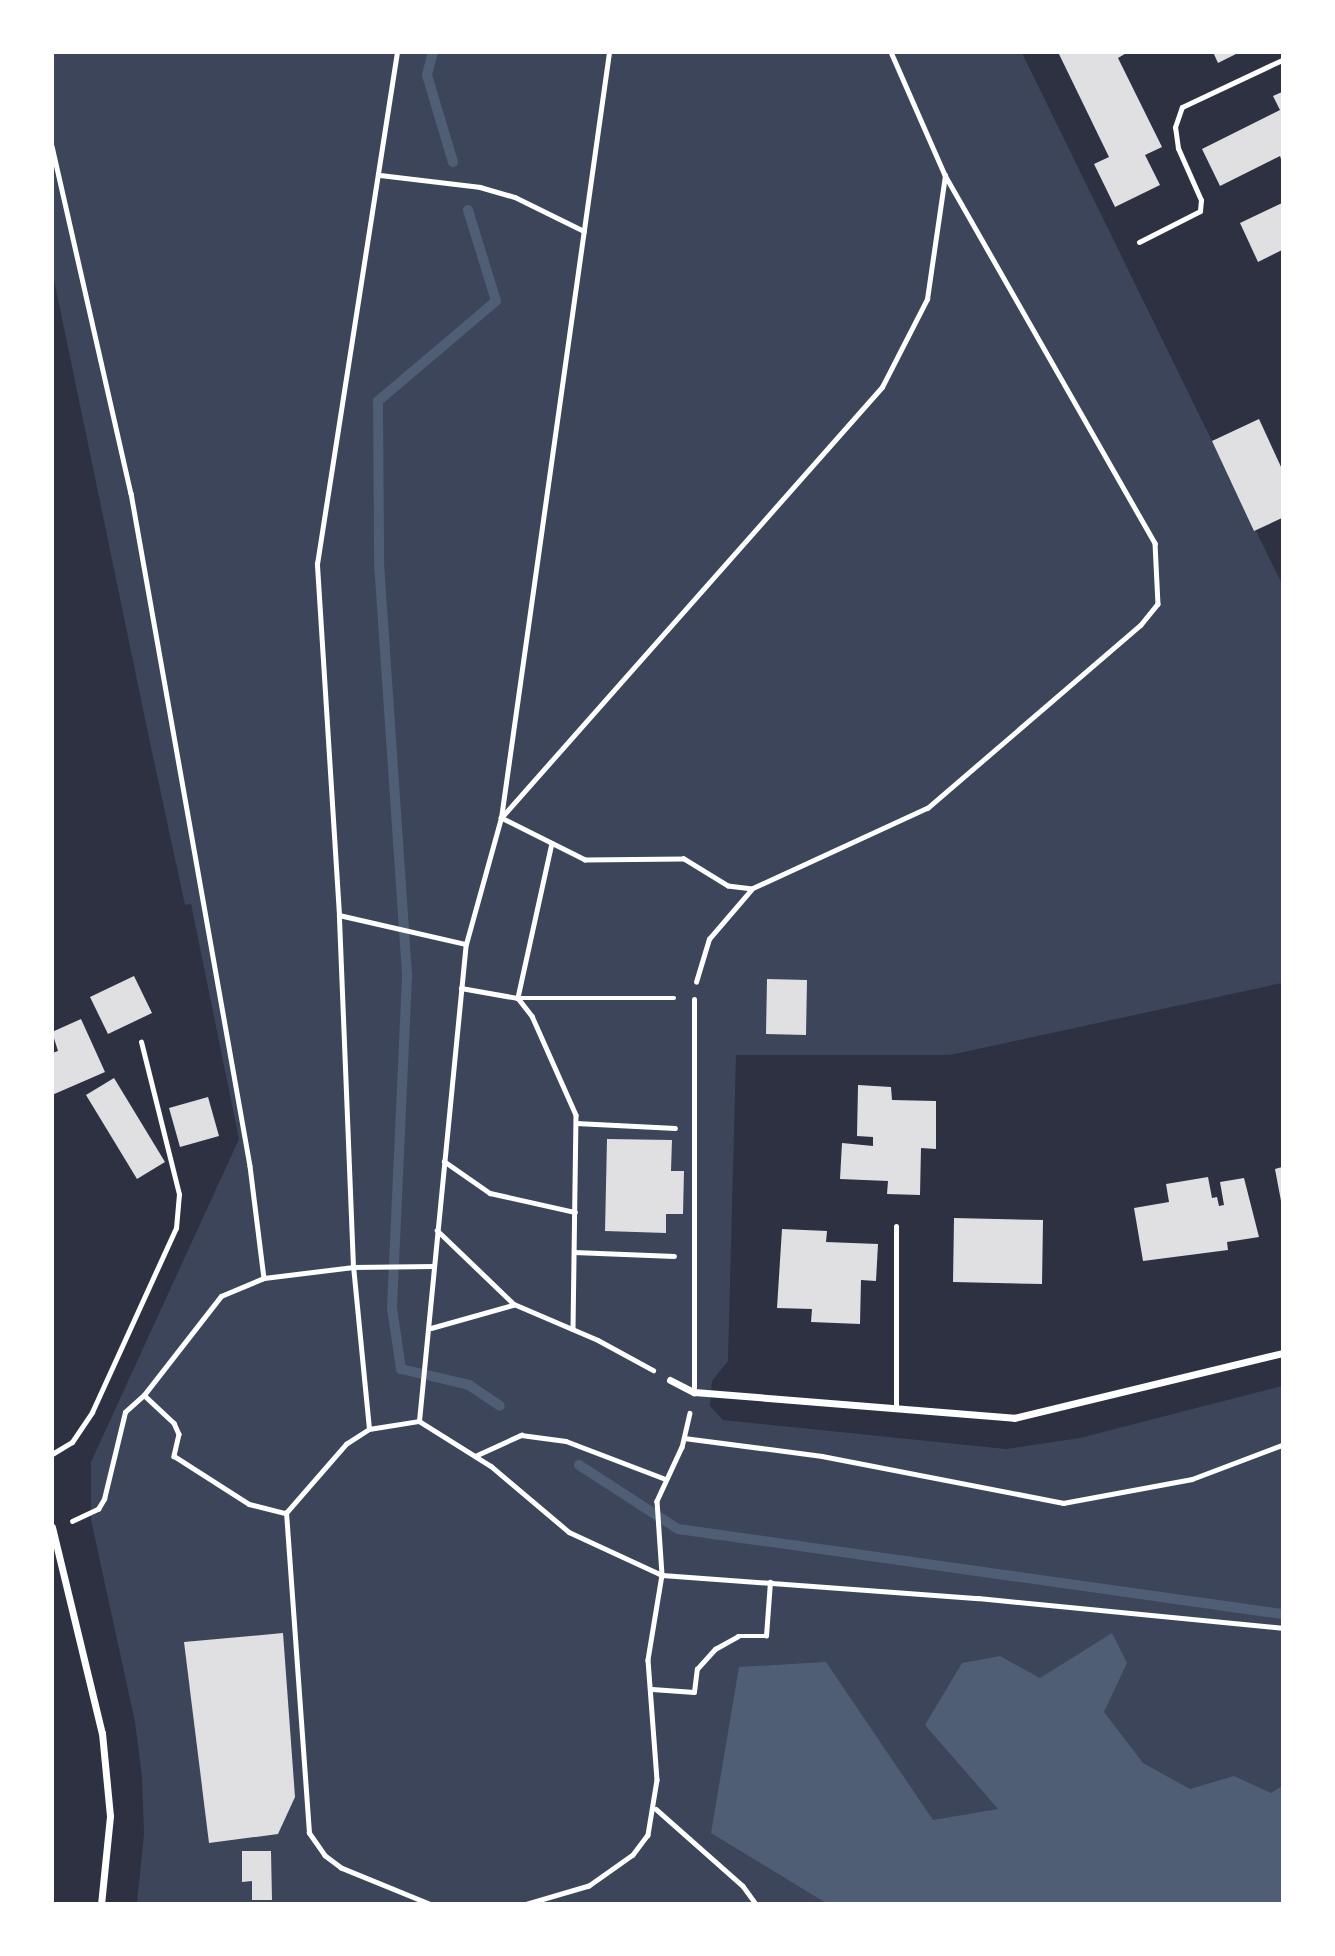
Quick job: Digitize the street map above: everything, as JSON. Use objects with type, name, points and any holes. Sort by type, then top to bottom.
[{"type":"street","points":[[670,1380],[695,1392],[1014,1418],[1283,1353]]},
{"type":"street","points":[[52,1527],[102,1733],[110,1816],[101,1903]]},
{"type":"lane","points":[[1139,242],[1200,211],[1201,200],[1178,148],[1175,127],[1182,107],[1283,60]]},
{"type":"lane","points":[[694,999],[695,1392]]},
{"type":"lane","points":[[52,1454],[72,1442],[92,1412],[176,1228],[179,1194],[141,1042]]},
{"type":"lane","points":[[896,1226],[896,1408]]},
{"type":"path","points":[[369,1429],[353,1267],[339,915],[317,564],[380,175],[397,52]]},
{"type":"path","points":[[419,1421],[466,944],[501,818],[609,52]]},
{"type":"path","points":[[461,988],[518,998],[694,999],[709,939],[752,889],[928,808],[1141,625],[1158,604],[1154,543],[945,175],[891,52]]},
{"type":"path","points":[[52,146],[131,493],[250,1166],[264,1278]]},
{"type":"path","points":[[380,175],[480,187],[515,197],[584,231]]},
{"type":"path","points":[[501,818],[882,387],[927,299],[945,175]]},
{"type":"path","points":[[501,818],[585,860],[684,859],[728,886],[752,889]]},
{"type":"path","points":[[518,998],[552,843]]},
{"type":"path","points":[[339,915],[466,944]]},
{"type":"path","points":[[518,998],[532,1016],[576,1123],[573,1329]]},
{"type":"path","points":[[576,1123],[664,1127]]},
{"type":"path","points":[[443,1161],[491,1194],[575,1212]]},
{"type":"path","points":[[436,1230],[514,1304],[573,1329],[670,1380]]},
{"type":"path","points":[[574,1252],[654,1256]]},
{"type":"path","points":[[90,1514],[104,1499],[125,1412],[145,1395],[221,1296],[264,1278],[353,1267],[434,1266]]},
{"type":"path","points":[[430,1328],[514,1304]]},
{"type":"path","points":[[145,1395],[174,1423],[179,1434],[174,1456],[249,1504],[286,1513]]},
{"type":"path","points":[[528,1903],[589,1886],[613,1872],[648,1835],[656,1809],[652,1689],[648,1660],[662,1575],[657,1501],[663,1478],[684,1438],[692,1405]]},
{"type":"path","points":[[429,1903],[341,1868],[325,1856],[309,1833],[286,1513],[346,1444],[369,1429],[419,1421],[475,1456],[569,1532],[662,1575],[770,1582],[1283,1628]]},
{"type":"path","points":[[475,1456],[521,1435],[566,1441],[663,1478]]},
{"type":"path","points":[[684,1438],[822,1456],[1063,1503],[1192,1479],[1283,1445]]},
{"type":"path","points":[[652,1689],[694,1692],[697,1668],[715,1648],[738,1636],[766,1636],[770,1582]]},
{"type":"path","points":[[656,1809],[743,1886],[756,1903]]},
{"type":"shaded area","points":[[52,53],[1022,53],[1282,584],[1282,983],[950,1055],[736,1055],[728,1361],[712,1381],[710,1406],[723,1420],[1006,1449],[1080,1438],[1282,1386],[1282,1903],[137,1903],[144,1834],[142,1778],[135,1722],[91,1520],[91,1462],[239,1139],[191,904],[185,905],[149,738],[53,275]]},
{"type":"shaded area","points":[[1112,1633],[1127,1663],[1104,1712],[1143,1763],[1190,1789],[1234,1776],[1271,1793],[1282,1786],[1282,1903],[826,1903],[711,1833],[739,1667],[826,1662],[933,1820],[998,1809],[925,1725],[962,1663],[1000,1656],[1040,1678]]},
{"type":"building","points":[[1058,52],[1128,52],[1118,58],[1162,147],[1145,155],[1160,185],[1115,207],[1094,164],[1109,157]]},
{"type":"building","points":[[1213,52],[1240,52],[1218,63]]},
{"type":"building","points":[[1282,92],[1282,162],[1280,156],[1220,186],[1202,149],[1280,110],[1273,96]]},
{"type":"building","points":[[1282,203],[1282,250],[1258,262],[1240,223]]},
{"type":"building","points":[[1259,419],[1282,469],[1282,518],[1254,531],[1212,441]]},
{"type":"building","points":[[134,976],[152,1013],[108,1034],[90,997]]},
{"type":"building","points":[[767,979],[807,980],[806,1035],[766,1034]]},
{"type":"building","points":[[81,1019],[105,1072],[52,1095],[52,1053],[58,1051],[52,1032]]},
{"type":"building","points":[[114,1078],[165,1162],[137,1179],[86,1095]]},
{"type":"building","points":[[858,1085],[891,1087],[892,1100],[936,1101],[936,1149],[921,1148],[920,1195],[887,1194],[888,1181],[840,1179],[842,1143],[873,1146],[873,1137],[857,1136]]},
{"type":"building","points":[[208,1097],[219,1136],[180,1147],[169,1108]]},
{"type":"building","points":[[607,1139],[672,1140],[671,1171],[684,1171],[683,1214],[666,1214],[666,1233],[605,1231]]},
{"type":"building","points":[[1282,1167],[1282,1200],[1281,1201],[1275,1169]]},
{"type":"building","points":[[1208,1177],[1212,1198],[1217,1197],[1219,1206],[1224,1205],[1220,1182],[1244,1178],[1259,1237],[1227,1242],[1228,1250],[1143,1261],[1134,1208],[1169,1202],[1166,1184]]},
{"type":"building","points":[[954,1218],[1043,1220],[1042,1284],[953,1282]]},
{"type":"building","points":[[782,1229],[827,1231],[826,1242],[878,1244],[876,1281],[861,1280],[860,1324],[811,1322],[812,1309],[777,1308]]},
{"type":"building","points":[[283,1633],[295,1797],[278,1834],[209,1843],[184,1642]]},
{"type":"building","points":[[242,1851],[271,1851],[272,1900],[252,1900],[252,1881],[242,1882]]},
{"type":"waterway","points":[[433,52],[427,75],[453,162]]},
{"type":"waterway","points":[[468,210],[496,301],[378,401],[379,563],[407,977],[392,1308],[401,1369],[469,1385],[500,1406]]},
{"type":"waterway","points":[[579,1465],[678,1529],[1282,1614]]}]
